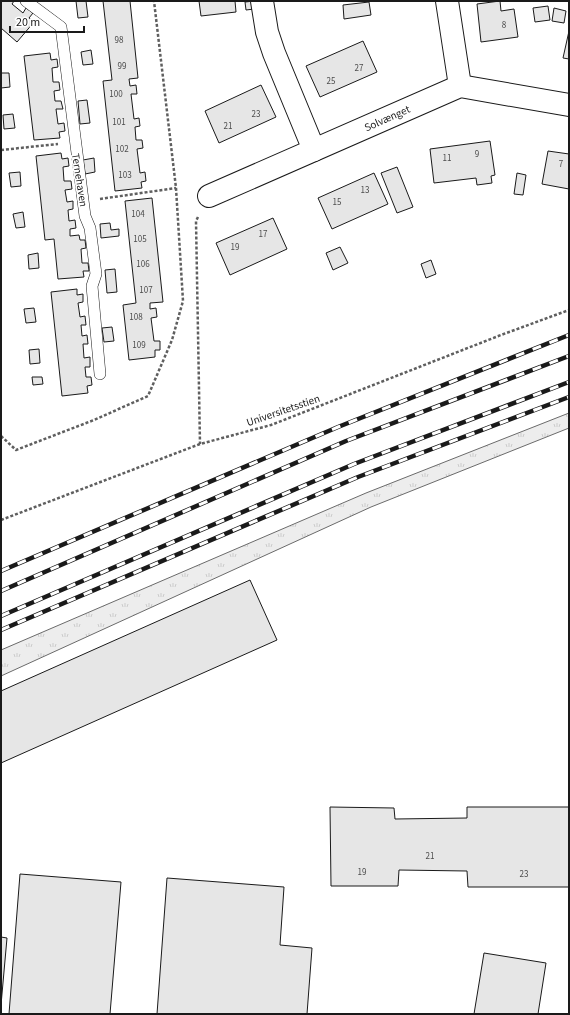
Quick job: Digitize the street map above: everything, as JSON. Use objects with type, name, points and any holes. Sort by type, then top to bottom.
[{"type":"street","points":[[262,1],[267,32],[274,53],[314,150]]},
{"type":"street","points":[[447,1],[460,86],[569,105]]},
{"type":"street","name":"Solvænget","points":[[209,196],[460,86]]},
{"type":"lane","name":"Ternehaven","points":[[26,1],[61,27],[74,142],[84,201],[85,216],[90,228],[96,274],[92,286],[100,374]]},
{"type":"path","points":[[1,436],[16,450],[94,420],[148,396],[172,340],[183,300],[176,188],[154,1]]},
{"type":"path","points":[[1,150],[74,142]]},
{"type":"path","points":[[84,201],[176,188]]},
{"type":"path","points":[[200,444],[196,221],[209,196]]},
{"type":"path","name":"Universitetsstien","points":[[1,520],[200,444],[271,425],[569,310]]},
{"type":"green space","points":[[569,413],[569,428],[371,507],[1,676],[1,650],[366,493]]},
{"type":"building","points":[[1,1],[14,1],[12,4],[23,13],[26,8],[33,13],[29,18],[34,22],[17,42],[1,28]]},
{"type":"building","points":[[76,1],[86,1],[88,17],[78,18]]},
{"type":"building","points":[[103,1],[130,1],[138,78],[129,79],[130,86],[136,85],[137,94],[131,94],[134,119],[139,118],[140,126],[135,127],[136,140],[142,140],[143,148],[137,149],[140,173],[145,172],[146,181],[141,182],[142,188],[115,191],[103,81],[112,80]]},
{"type":"building","points":[[199,1],[235,1],[236,12],[201,16]]},
{"type":"building","points":[[254,1],[254,9],[246,10],[245,2]]},
{"type":"building","points":[[500,1],[501,11],[514,9],[518,37],[481,42],[477,4]]},
{"type":"building","points":[[369,2],[371,15],[344,19],[343,5]]},
{"type":"building","points":[[548,6],[550,20],[535,22],[533,8]]},
{"type":"building","points":[[554,8],[566,11],[564,23],[552,21]]},
{"type":"building","points":[[569,31],[569,59],[563,58]]},
{"type":"building","points":[[363,41],[377,72],[320,97],[306,66]]},
{"type":"building","points":[[91,50],[93,64],[83,65],[81,52]]},
{"type":"building","points":[[50,53],[51,60],[57,59],[58,67],[52,68],[53,82],[59,82],[60,90],[54,91],[55,101],[61,101],[63,109],[56,109],[58,124],[64,123],[65,131],[59,132],[60,138],[34,140],[24,56]]},
{"type":"building","points":[[1,73],[9,73],[10,87],[1,88]]},
{"type":"building","points":[[261,85],[276,117],[219,143],[205,111]]},
{"type":"building","points":[[87,100],[90,123],[80,124],[78,101]]},
{"type":"building","points":[[13,114],[15,128],[4,129],[3,115]]},
{"type":"building","points":[[490,141],[495,175],[491,176],[492,183],[477,185],[476,178],[434,183],[430,149]]},
{"type":"building","points":[[548,151],[569,154],[569,189],[542,184]]},
{"type":"building","points":[[61,153],[62,159],[68,158],[69,166],[63,167],[64,181],[71,181],[72,189],[65,190],[67,202],[73,201],[73,209],[68,210],[69,221],[75,220],[76,228],[70,229],[70,236],[79,235],[80,240],[85,240],[86,248],[81,249],[82,263],[88,263],[89,271],[83,271],[84,277],[58,279],[54,239],[45,240],[36,156]]},
{"type":"building","points":[[94,158],[95,172],[85,174],[83,160]]},
{"type":"building","points":[[397,167],[413,207],[397,213],[381,173]]},
{"type":"building","points":[[20,172],[21,186],[11,187],[9,173]]},
{"type":"building","points":[[374,173],[388,204],[332,229],[318,198]]},
{"type":"building","points":[[517,173],[526,175],[523,195],[514,194]]},
{"type":"building","points":[[152,198],[163,302],[150,303],[150,309],[156,308],[157,317],[151,318],[154,341],[160,341],[160,350],[155,350],[155,357],[129,360],[123,305],[136,303],[125,201]]},
{"type":"building","points":[[23,212],[25,227],[16,228],[13,214]]},
{"type":"building","points":[[273,218],[287,249],[230,275],[216,243]]},
{"type":"building","points":[[110,223],[111,230],[119,229],[119,236],[101,238],[100,224]]},
{"type":"building","points":[[340,247],[348,263],[333,270],[326,253]]},
{"type":"building","points":[[38,253],[39,268],[29,269],[28,255]]},
{"type":"building","points":[[431,260],[436,274],[426,278],[421,264]]},
{"type":"building","points":[[115,269],[117,292],[107,293],[105,270]]},
{"type":"building","points":[[77,289],[77,295],[83,294],[83,302],[78,303],[80,317],[85,316],[86,325],[81,325],[82,336],[87,335],[88,344],[83,344],[84,358],[90,357],[90,367],[85,367],[86,377],[91,377],[92,385],[87,386],[88,393],[62,396],[51,292]]},
{"type":"building","points":[[34,308],[36,322],[26,323],[24,309]]},
{"type":"building","points":[[112,327],[114,341],[104,342],[102,328]]},
{"type":"building","points":[[39,349],[40,363],[30,364],[29,350]]},
{"type":"building","points":[[32,377],[42,377],[43,384],[33,385]]},
{"type":"building","points":[[250,580],[277,640],[1,763],[1,691]]},
{"type":"building","points":[[330,807],[394,808],[395,819],[467,818],[467,807],[569,807],[569,887],[468,887],[467,871],[399,870],[398,886],[331,886]]},
{"type":"building","points":[[20,874],[121,882],[110,1014],[9,1014]]},
{"type":"building","points":[[167,878],[284,887],[280,945],[312,948],[307,1014],[157,1014]]},
{"type":"building","points":[[1,937],[7,938],[1,1005]]},
{"type":"building","points":[[484,953],[546,963],[538,1014],[474,1014]]},
{"type":"railway","points":[[1,571],[338,427],[569,335]]},
{"type":"railway","points":[[1,591],[346,441],[569,356]]},
{"type":"railway","points":[[1,616],[354,464],[569,382]]},
{"type":"railway","points":[[1,630],[358,477],[569,397]]}]
